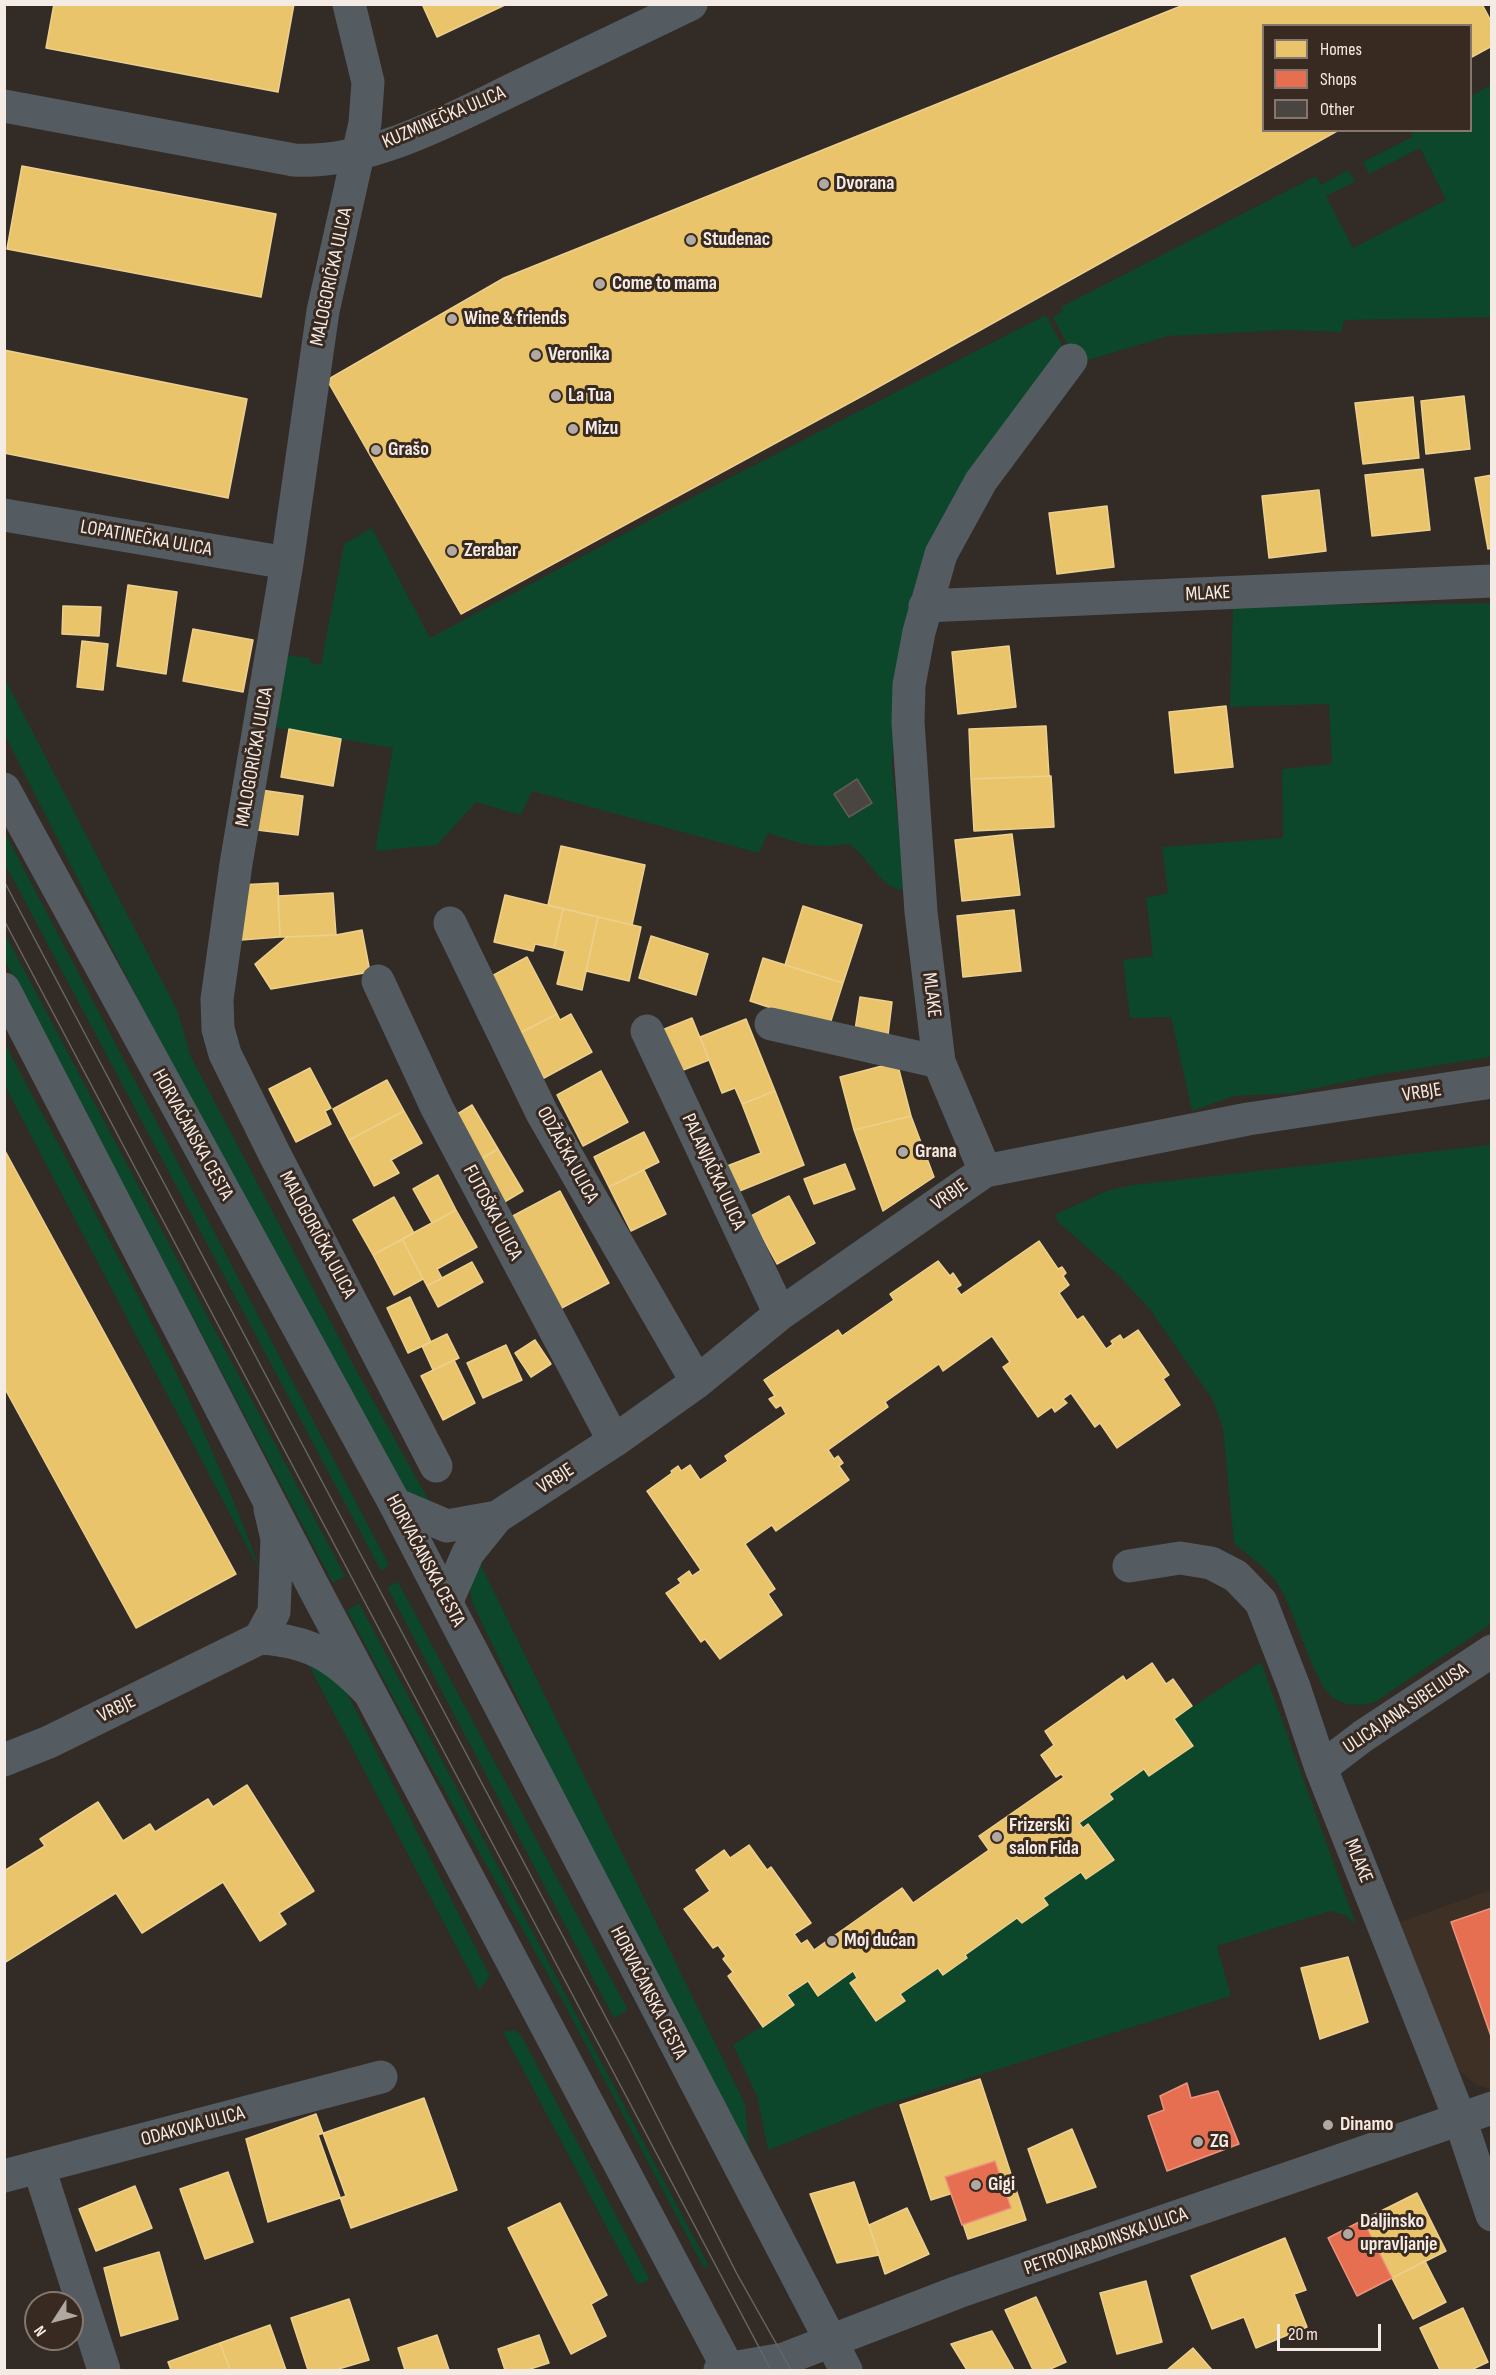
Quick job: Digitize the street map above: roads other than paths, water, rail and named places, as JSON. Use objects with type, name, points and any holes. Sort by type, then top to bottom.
[{"type":"street","name":"MALOGORIČKA ULICA","points":[[349,4],[368,82],[365,123],[323,310],[288,562],[236,864],[217,999],[218,1029],[225,1054],[274,1155],[436,1467]]},
{"type":"street","name":"KUZMINEČKA ULICA","points":[[4,106],[294,160],[315,160],[358,153],[434,128],[692,4]]},
{"type":"street","name":"MLAKE","points":[[985,1171],[939,1062],[921,912],[908,722],[909,685],[925,606],[941,554],[981,481],[1071,360]]},
{"type":"street","name":"LOPATINEČKA ULICA","points":[[4,515],[288,562]]},
{"type":"street","name":"MLAKE","points":[[925,606],[1491,581]]},
{"type":"street","name":"HORVAĆANSKA CESTA","points":[[4,789],[395,1503],[846,2370]]},
{"type":"street","name":"ODŽAČKA ULICA","points":[[450,922],[542,1113],[697,1382]]},
{"type":"street","name":"FUTOŠKA ULICA","points":[[378,981],[437,1108],[614,1441]]},
{"type":"street","points":[[4,989],[267,1498],[726,2370]]},
{"type":"street","points":[[771,1024],[939,1062]]},
{"type":"street","name":"PALANJAČKA ULICA","points":[[647,1031],[780,1314]]},
{"type":"street","name":"VRBJE","points":[[447,1601],[468,1553],[497,1517],[614,1441],[697,1382],[780,1314],[985,1171],[1248,1119],[1491,1082]]},
{"type":"street","points":[[267,1498],[277,1539],[278,1562],[274,1612],[260,1638],[290,1640],[305,1644],[346,1668],[370,1693]]},
{"type":"street","name":"VRBJE","points":[[395,1503],[447,1526],[497,1517]]},
{"type":"street","name":"MLAKE","points":[[1129,1566],[1180,1558],[1210,1563],[1236,1576],[1261,1602],[1294,1687],[1321,1768],[1460,2119],[1491,2215]]},
{"type":"street","name":"VRBJE","points":[[4,1760],[49,1742],[260,1638]]},
{"type":"street","name":"ULICA JANA SIBELIUSA","points":[[1321,1768],[1363,1736],[1491,1652]]},
{"type":"street","name":"ODAKOVA ULICA","points":[[4,2176],[381,2077]]},
{"type":"street","name":"PETROVARADINSKA ULICA","points":[[726,2370],[767,2363],[830,2342],[958,2292],[1491,2108]]},
{"type":"street","points":[[39,2168],[104,2370]]},
{"type":"tram line","points":[[4,881],[629,2061],[737,2274],[791,2370]]},
{"type":"tram line","points":[[4,920],[771,2370]]},
{"type":"place","name":"Dvorana","points":[[824,184]]},
{"type":"place","name":"Studenac","points":[[691,240]]},
{"type":"place","name":"Come to mama","points":[[600,284]]},
{"type":"place","name":"Wine & friends","points":[[452,319]]},
{"type":"place","name":"Veronika","points":[[536,355]]},
{"type":"place","name":"La Tua","points":[[556,396]]},
{"type":"place","name":"Mizu","points":[[573,429]]},
{"type":"place","name":"Grašo","points":[[376,450]]},
{"type":"place","name":"Zerabar","points":[[452,551]]},
{"type":"place","name":"Grana","points":[[903,1152]]},
{"type":"place","name":"Frizerski salon Fida","points":[[997,1837]]},
{"type":"place","name":"Moj dućan","points":[[832,1941]]},
{"type":"place","name":"Dinamo","points":[[1328,2125]]},
{"type":"place","name":"ZG","points":[[1198,2142]]},
{"type":"place","name":"Gigi","points":[[976,2185]]},
{"type":"place","name":"Daljinsko upravljanje","points":[[1348,2234]]}]
